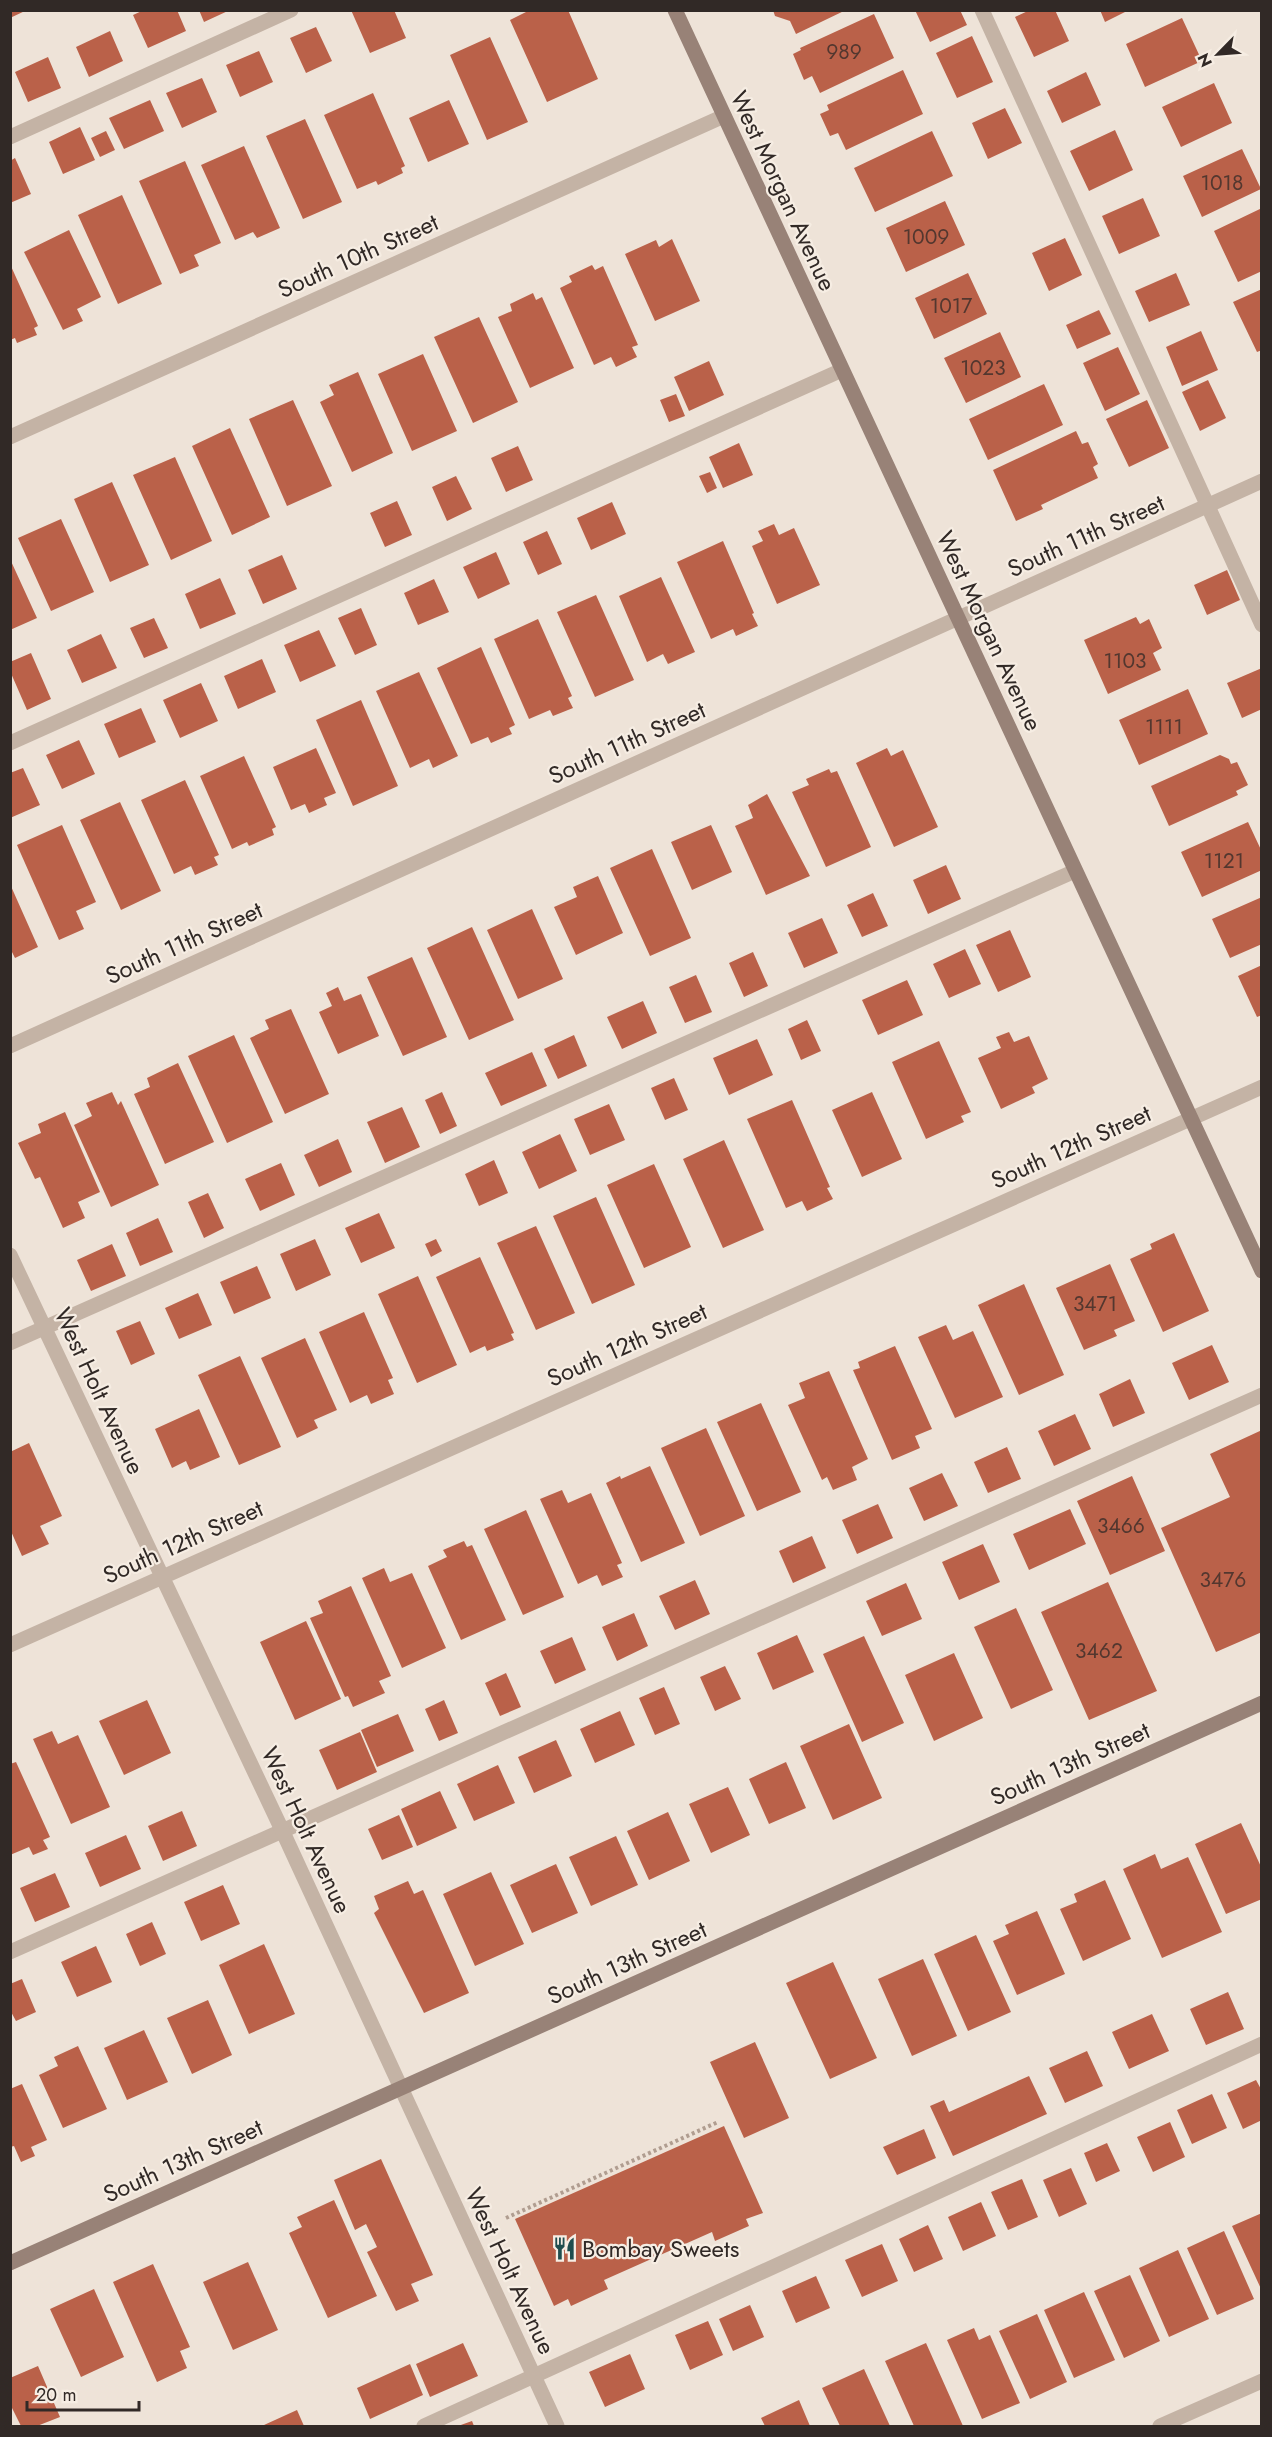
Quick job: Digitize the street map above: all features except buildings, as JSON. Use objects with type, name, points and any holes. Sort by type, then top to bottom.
[{"type":"street","points":[[10,137],[291,10]]},
{"type":"street","name":"West Morgan Avenue","points":[[675,10],[1262,1271]]},
{"type":"street","points":[[982,10],[1262,625]]},
{"type":"street","name":"South 10th Street","points":[[10,437],[724,116]]},
{"type":"street","points":[[10,743],[842,370]]},
{"type":"street","name":"South 11th Street","points":[[10,1046],[1262,481]]},
{"type":"street","points":[[10,1343],[1075,871]]},
{"type":"street","name":"South 12th Street","points":[[10,1645],[1262,1087]]},
{"type":"street","name":"West Holt Avenue","points":[[10,1255],[282,1830],[557,2427]]},
{"type":"street","points":[[10,1952],[1262,1395]]},
{"type":"street","name":"South 13th Street","points":[[10,2263],[1262,1703]]},
{"type":"street","points":[[424,2427],[1262,2044]]},
{"type":"street","points":[[1160,2427],[1262,2381]]},
{"type":"path","points":[[506,2218],[718,2122]]},
{"type":"place","name":"Bombay Sweets","points":[[564,2249]]}]
